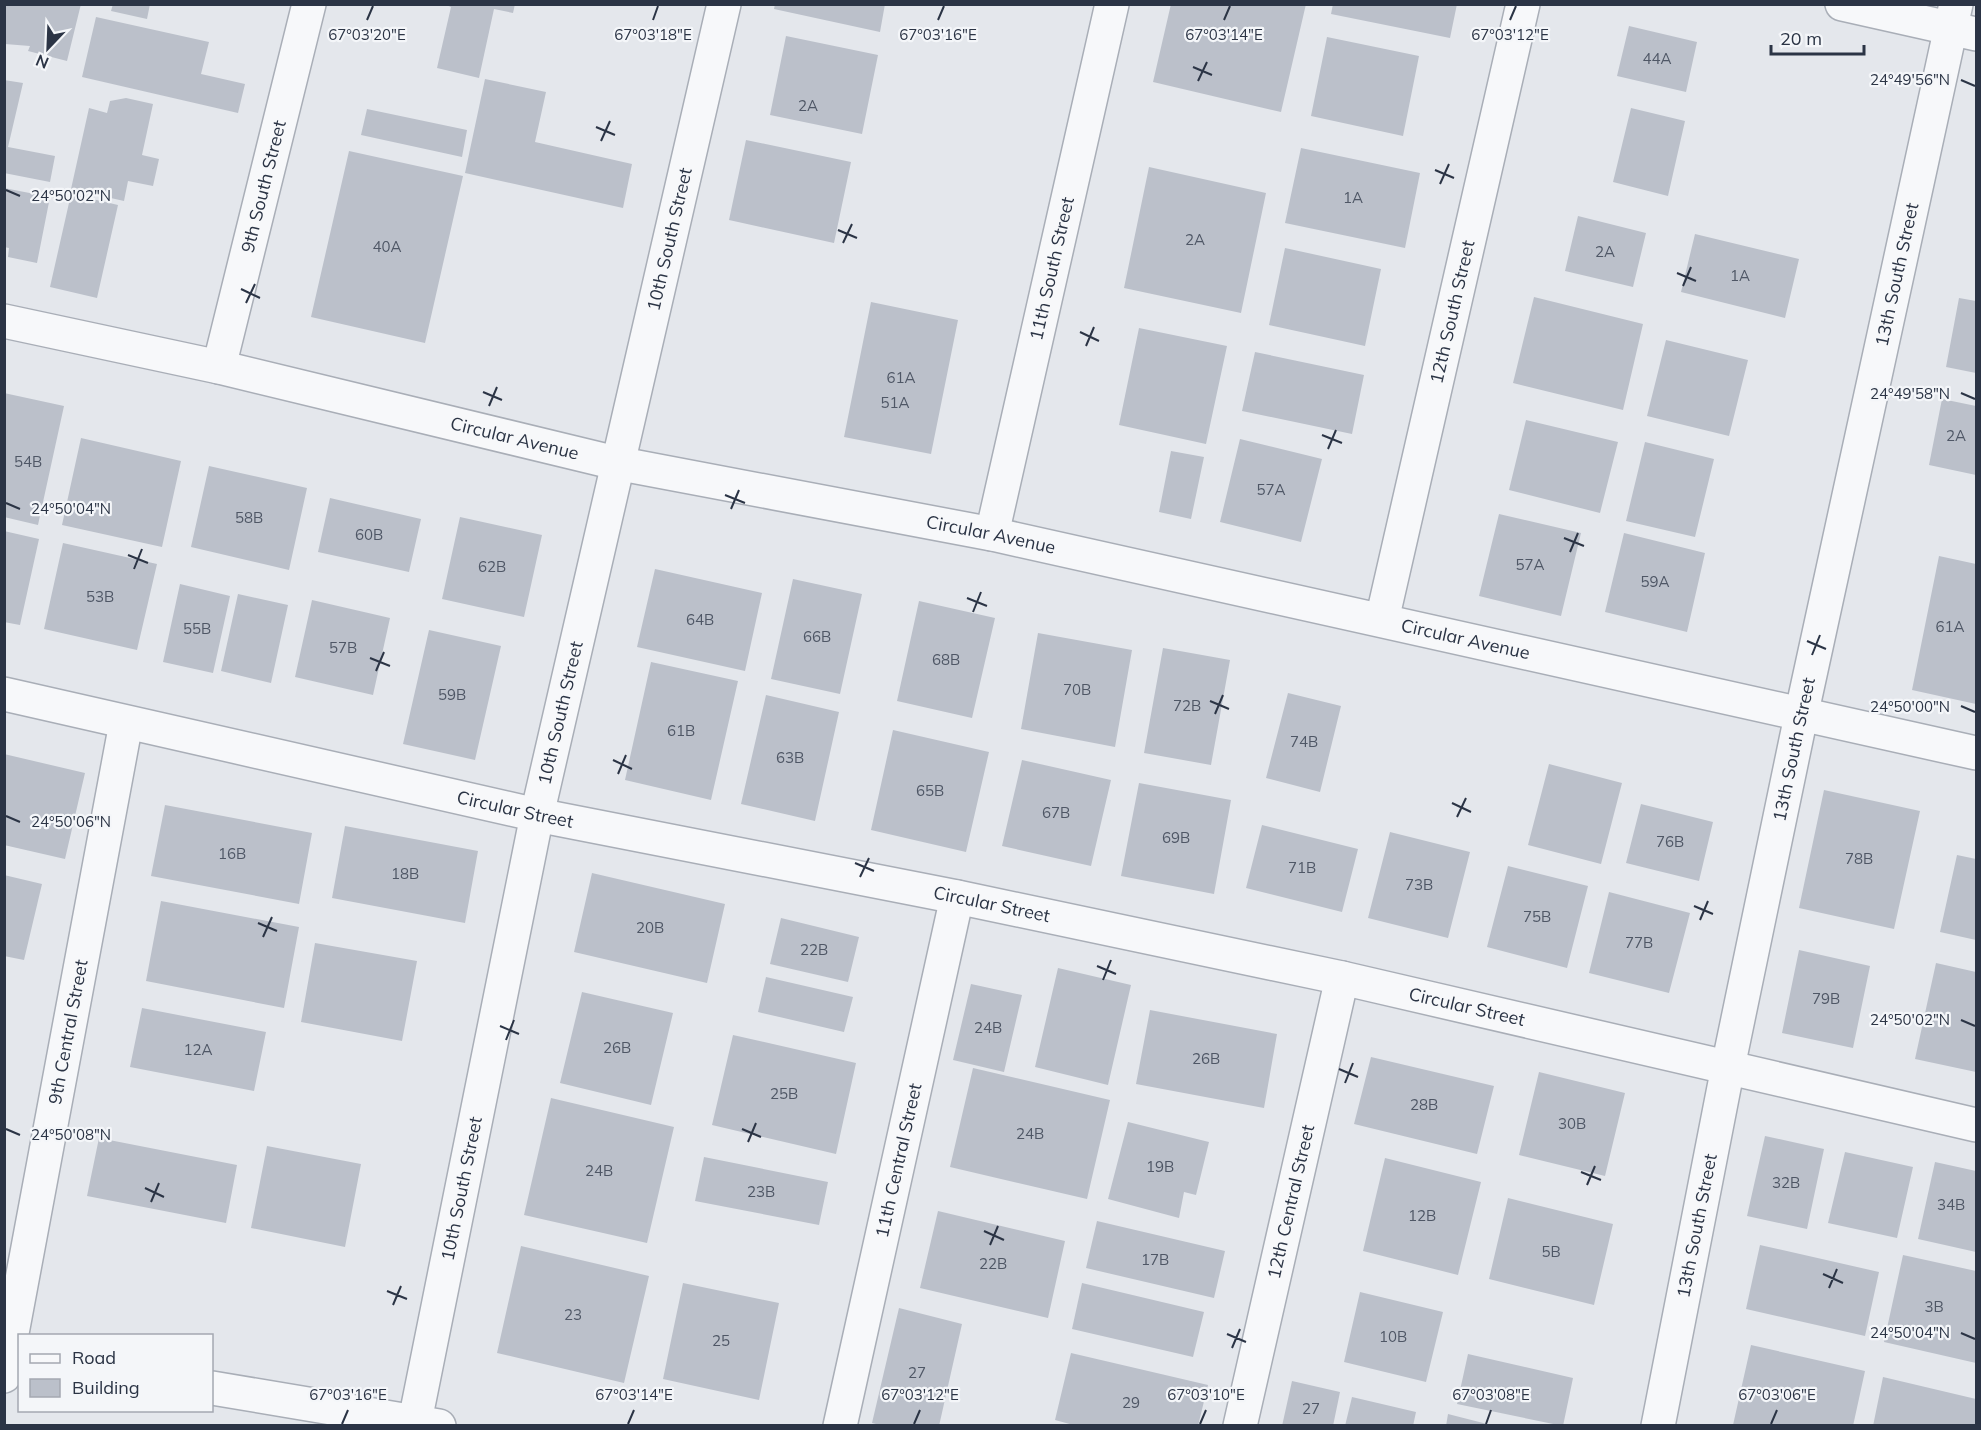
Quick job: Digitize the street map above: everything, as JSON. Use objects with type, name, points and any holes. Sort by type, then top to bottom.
[{"type":"street","name":"9th South Street","points":[[219,367],[309,4]]},
{"type":"street","name":"10th South Street","points":[[423,1424],[537,815],[616,463],[724,4]]},
{"type":"street","name":"11th South Street","points":[[992,534],[1112,4]]},
{"type":"street","name":"12th South Street","points":[[1382,620],[1523,4]]},
{"type":"street","points":[[1842,4],[1961,23]]},
{"type":"street","name":"13th South Street","points":[[1658,1425],[1728,1067],[1801,716],[1961,23]]},
{"type":"street","name":"Circular Avenue","points":[[4,321],[219,367],[616,463],[992,534],[1801,716],[1977,753]]},
{"type":"street","name":"Circular Street","points":[[4,694],[537,815],[957,897],[1342,978],[1977,1125]]},
{"type":"street","name":"9th Central Street","points":[[9,1360],[126,723]]},
{"type":"street","name":"11th Central Street","points":[[840,1425],[957,897]]},
{"type":"street","name":"12th Central Street","points":[[1240,1425],[1342,978]]},
{"type":"street","points":[[213,1388],[423,1424]]},
{"type":"building","points":[[5,4],[81,4],[67,61],[28,51],[30,46],[5,44]]},
{"type":"building","points":[[113,4],[150,4],[147,19],[111,11]]},
{"type":"building","points":[[444,4],[515,4],[513,13],[494,9],[479,78],[437,68],[451,7]]},
{"type":"building","points":[[775,4],[885,4],[880,32],[774,9]]},
{"type":"building","points":[[1171,4],[1306,4],[1281,112],[1153,82]]},
{"type":"building","points":[[1333,4],[1457,4],[1450,38],[1331,14]]},
{"type":"building","points":[[96,17],[209,42],[201,74],[245,84],[238,113],[82,77]]},
{"type":"building","points":[[1629,26],[1697,42],[1686,92],[1617,76]]},
{"type":"building","points":[[786,36],[878,55],[862,134],[770,115]]},
{"type":"building","points":[[1327,37],[1419,56],[1403,136],[1311,116]]},
{"type":"building","points":[[485,79],[546,92],[535,142],[632,164],[623,208],[465,173]]},
{"type":"building","points":[[4,80],[23,83],[8,147],[55,156],[50,182],[4,173]]},
{"type":"building","points":[[126,98],[153,104],[142,155],[159,159],[153,186],[128,181],[124,201],[71,189],[89,108],[107,113],[110,101]]},
{"type":"building","points":[[1631,108],[1685,121],[1668,196],[1613,182]]},
{"type":"building","points":[[367,109],[467,130],[462,157],[361,135]]},
{"type":"building","points":[[746,140],[851,162],[834,243],[729,220]]},
{"type":"building","points":[[1301,148],[1420,173],[1405,248],[1285,223]]},
{"type":"building","points":[[349,151],[463,176],[425,343],[311,317]]},
{"type":"building","points":[[1149,167],[1266,193],[1241,313],[1124,288]]},
{"type":"building","points":[[4,188],[50,197],[37,263],[8,257],[9,248],[4,247]]},
{"type":"building","points":[[71,194],[118,205],[97,298],[50,287]]},
{"type":"building","points":[[1578,216],[1646,233],[1633,287],[1565,271]]},
{"type":"building","points":[[1695,234],[1799,259],[1785,318],[1681,292]]},
{"type":"building","points":[[1285,248],[1381,269],[1365,346],[1269,325]]},
{"type":"building","points":[[1534,297],[1643,324],[1623,410],[1513,383]]},
{"type":"building","points":[[1959,298],[1976,301],[1976,373],[1946,367]]},
{"type":"building","points":[[871,302],[958,320],[931,454],[844,437]]},
{"type":"building","points":[[1139,328],[1227,346],[1206,444],[1119,425]]},
{"type":"building","points":[[1666,340],[1748,360],[1729,436],[1647,416]]},
{"type":"building","points":[[1255,352],[1364,375],[1352,434],[1242,411]]},
{"type":"building","points":[[4,393],[64,406],[38,525],[4,517]]},
{"type":"building","points":[[1942,399],[1976,406],[1976,475],[1929,465]]},
{"type":"building","points":[[1526,420],[1618,442],[1600,513],[1509,490]]},
{"type":"building","points":[[81,438],[181,461],[162,547],[62,525]]},
{"type":"building","points":[[1240,439],[1322,459],[1301,542],[1220,522]]},
{"type":"building","points":[[1645,442],[1714,459],[1695,537],[1626,521]]},
{"type":"building","points":[[1171,451],[1204,457],[1191,519],[1159,512]]},
{"type":"building","points":[[209,466],[307,488],[289,570],[191,547]]},
{"type":"building","points":[[330,498],[421,519],[409,572],[318,552]]},
{"type":"building","points":[[1499,514],[1581,533],[1561,616],[1479,596]]},
{"type":"building","points":[[460,517],[542,535],[524,617],[442,599]]},
{"type":"building","points":[[4,531],[39,539],[20,625],[4,622]]},
{"type":"building","points":[[1624,533],[1705,553],[1687,632],[1605,612]]},
{"type":"building","points":[[63,543],[157,564],[137,650],[44,629]]},
{"type":"building","points":[[1939,556],[1976,564],[1976,704],[1912,690]]},
{"type":"building","points":[[655,569],[762,593],[745,671],[637,647]]},
{"type":"building","points":[[793,579],[862,594],[840,694],[771,679]]},
{"type":"building","points":[[180,584],[230,596],[213,673],[163,662]]},
{"type":"building","points":[[238,594],[288,605],[271,683],[221,671]]},
{"type":"building","points":[[312,600],[390,618],[373,695],[295,677]]},
{"type":"building","points":[[919,601],[995,618],[972,718],[897,701]]},
{"type":"building","points":[[429,630],[501,646],[475,760],[403,744]]},
{"type":"building","points":[[1038,633],[1132,650],[1115,747],[1021,729]]},
{"type":"building","points":[[1163,648],[1230,660],[1211,765],[1144,753]]},
{"type":"building","points":[[651,662],[738,681],[711,800],[625,780]]},
{"type":"building","points":[[1288,693],[1341,706],[1320,792],[1266,778]]},
{"type":"building","points":[[766,695],[839,712],[815,821],[741,804]]},
{"type":"building","points":[[893,730],[989,752],[966,852],[871,830]]},
{"type":"building","points":[[4,754],[85,773],[65,859],[4,845]]},
{"type":"building","points":[[1022,760],[1111,780],[1091,866],[1002,846]]},
{"type":"building","points":[[1549,764],[1622,783],[1601,864],[1528,845]]},
{"type":"building","points":[[1139,783],[1231,800],[1214,894],[1121,876]]},
{"type":"building","points":[[1824,790],[1920,811],[1894,929],[1799,908]]},
{"type":"building","points":[[1641,804],[1713,822],[1699,881],[1626,863]]},
{"type":"building","points":[[165,805],[312,833],[299,904],[151,876]]},
{"type":"building","points":[[1262,825],[1358,849],[1342,912],[1246,888]]},
{"type":"building","points":[[345,826],[478,851],[465,923],[332,898]]},
{"type":"building","points":[[1390,832],[1470,852],[1448,938],[1368,918]]},
{"type":"building","points":[[1957,855],[1976,859],[1976,940],[1940,932]]},
{"type":"building","points":[[1508,866],[1588,886],[1567,968],[1487,947]]},
{"type":"building","points":[[592,873],[725,904],[707,983],[574,952]]},
{"type":"building","points":[[4,875],[42,884],[24,960],[4,956]]},
{"type":"building","points":[[1609,892],[1690,913],[1669,993],[1589,973]]},
{"type":"building","points":[[161,901],[299,927],[284,1008],[146,981]]},
{"type":"building","points":[[781,918],[859,937],[848,982],[770,964]]},
{"type":"building","points":[[315,943],[417,961],[402,1041],[301,1022]]},
{"type":"building","points":[[1799,950],[1870,966],[1853,1048],[1782,1033]]},
{"type":"building","points":[[1936,963],[1976,972],[1976,1072],[1915,1059]]},
{"type":"building","points":[[1058,968],[1131,985],[1108,1085],[1035,1067]]},
{"type":"building","points":[[766,977],[853,997],[844,1032],[758,1012]]},
{"type":"building","points":[[971,984],[1022,995],[1004,1072],[953,1060]]},
{"type":"building","points":[[582,992],[673,1013],[651,1105],[560,1083]]},
{"type":"building","points":[[142,1008],[266,1032],[254,1091],[130,1067]]},
{"type":"building","points":[[1150,1010],[1277,1034],[1264,1108],[1136,1084]]},
{"type":"building","points":[[733,1035],[856,1063],[836,1154],[712,1125]]},
{"type":"building","points":[[1371,1057],[1494,1086],[1477,1154],[1354,1124]]},
{"type":"building","points":[[973,1068],[1110,1100],[1087,1199],[950,1167]]},
{"type":"building","points":[[1539,1072],[1625,1093],[1605,1176],[1519,1155]]},
{"type":"building","points":[[551,1098],[674,1127],[647,1243],[524,1215]]},
{"type":"building","points":[[1128,1122],[1209,1142],[1196,1195],[1184,1192],[1179,1218],[1108,1199]]},
{"type":"building","points":[[1765,1136],[1824,1149],[1807,1229],[1747,1216]]},
{"type":"building","points":[[99,1138],[237,1165],[226,1223],[87,1196]]},
{"type":"building","points":[[267,1146],[361,1164],[345,1247],[251,1228]]},
{"type":"building","points":[[1845,1152],[1913,1167],[1897,1238],[1828,1223]]},
{"type":"building","points":[[704,1157],[828,1182],[819,1225],[695,1201]]},
{"type":"building","points":[[1385,1158],[1481,1182],[1458,1275],[1363,1251]]},
{"type":"building","points":[[1935,1162],[1976,1171],[1976,1252],[1918,1239]]},
{"type":"building","points":[[1508,1198],[1613,1224],[1594,1305],[1489,1279]]},
{"type":"building","points":[[938,1211],[1065,1241],[1048,1318],[920,1288]]},
{"type":"building","points":[[1097,1221],[1225,1251],[1214,1298],[1086,1268]]},
{"type":"building","points":[[1760,1245],[1879,1272],[1865,1336],[1746,1309]]},
{"type":"building","points":[[521,1246],[649,1276],[624,1383],[497,1353]]},
{"type":"building","points":[[1903,1255],[1976,1271],[1976,1363],[1884,1342]]},
{"type":"building","points":[[683,1283],[779,1303],[759,1400],[663,1379]]},
{"type":"building","points":[[1082,1283],[1204,1312],[1193,1357],[1072,1329]]},
{"type":"building","points":[[1360,1292],[1443,1312],[1426,1382],[1344,1362]]},
{"type":"building","points":[[899,1308],[962,1324],[939,1426],[884,1426],[872,1423]]},
{"type":"building","points":[[1751,1345],[1865,1371],[1853,1426],[1733,1425]]},
{"type":"building","points":[[1071,1353],[1208,1385],[1198,1426],[1077,1426],[1055,1420]]},
{"type":"building","points":[[1468,1354],[1573,1378],[1563,1426],[1457,1404]]},
{"type":"building","points":[[1883,1377],[1976,1399],[1976,1426],[1873,1426]]},
{"type":"building","points":[[1292,1381],[1340,1392],[1333,1426],[1282,1426]]},
{"type":"building","points":[[1352,1397],[1416,1412],[1413,1426],[1345,1426]]},
{"type":"building","points":[[1448,1414],[1491,1425],[1491,1426],[1446,1426]]}]
